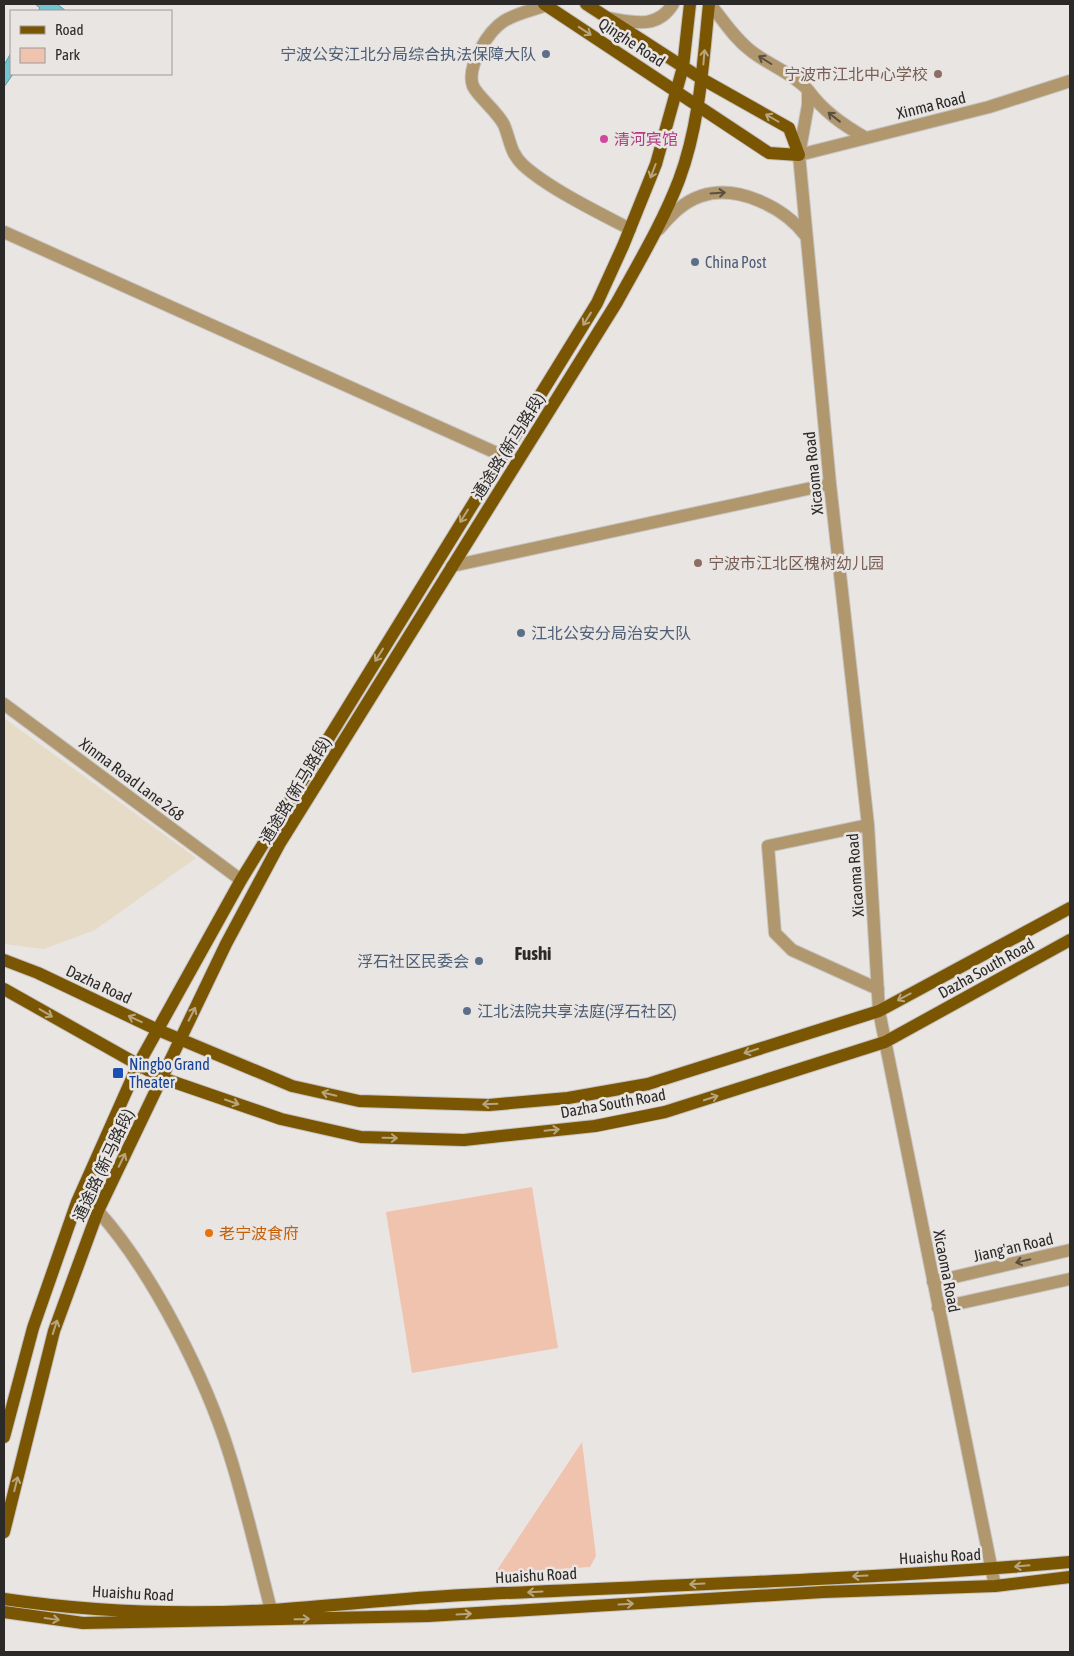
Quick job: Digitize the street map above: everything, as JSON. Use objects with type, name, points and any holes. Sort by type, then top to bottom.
[{"type":"main road","name":"Qinghe Road","points":[[546,5],[769,152],[798,155],[789,128],[702,79],[586,4]]},
{"type":"main road","name":"通途路 (新马路段)","points":[[4,1437],[33,1328],[77,1202],[138,1066],[241,880],[501,455],[597,303],[656,164],[683,67],[690,4]]},
{"type":"main road","points":[[696,105],[702,79],[710,4]]},
{"type":"main road","name":"通途路 (新马路段)","points":[[4,1532],[54,1331],[98,1211],[226,944],[280,843],[617,302],[651,239],[679,180],[691,141],[696,105]]},
{"type":"main road","name":"Dazha South Road","points":[[180,1039],[292,1086],[359,1101],[489,1105],[568,1098],[648,1084],[879,1011],[1070,908]]},
{"type":"main road","name":"Dazha South Road","points":[[138,1066],[162,1078],[280,1119],[361,1137],[464,1140],[595,1126],[664,1112],[885,1042],[1070,940]]},
{"type":"main road","name":"Dazha Road","points":[[4,960],[38,973],[180,1039]]},
{"type":"main road","points":[[4,990],[138,1066]]},
{"type":"main road","name":"Huaishu Road","points":[[4,1599],[37,1604],[167,1613],[271,1610],[429,1597],[991,1569],[1070,1562]]},
{"type":"main road","name":"Huaishu Road","points":[[4,1612],[83,1623],[428,1616],[823,1592],[995,1586],[1070,1577]]},
{"type":"street","points":[[607,18],[643,24],[668,12],[673,4]]},
{"type":"street","points":[[710,4],[741,43],[765,61],[798,79],[817,102],[831,115],[866,138]]},
{"type":"street","points":[[546,5],[502,22],[493,31],[478,52],[472,70],[473,86],[492,107],[504,125],[510,147],[523,165],[599,214],[630,229]]},
{"type":"street","name":"Xinma Road","points":[[798,155],[988,107],[1070,81]]},
{"type":"street","name":"Xicaoma Road","points":[[808,90],[808,105],[798,155],[830,484],[868,825],[879,1011],[995,1586]]},
{"type":"street","points":[[651,239],[671,215],[684,204],[700,196],[717,192],[733,193],[772,207],[790,218],[806,236]]},
{"type":"street","points":[[4,232],[501,455]]},
{"type":"street","points":[[452,566],[830,484]]},
{"type":"street","name":"Xinma Road Lane 268","points":[[4,704],[241,880]]},
{"type":"street","points":[[868,825],[768,846],[775,933],[792,950],[878,989]]},
{"type":"street","points":[[98,1211],[119,1234],[156,1295],[198,1375],[230,1454],[271,1610]]},
{"type":"street","name":"Jiang'an Road","points":[[933,1282],[1070,1250]]},
{"type":"street","points":[[938,1308],[1070,1279]]},
{"type":"shaded area","points":[[4,718],[196,858],[95,930],[44,949],[4,944]]},
{"type":"green space","points":[[532,1187],[558,1348],[412,1373],[386,1212]]},
{"type":"green space","points":[[582,1442],[596,1556],[590,1567],[495,1573]]},
{"type":"water","points":[[35,4],[57,4],[65,10],[39,10],[40,8]]},
{"type":"water","points":[[10,55],[10,75],[12,75],[4,87],[4,65]]},
{"type":"place","name":"宁波公安江北分局综合执法保障大队","points":[[546,54]]},
{"type":"place","name":"宁波市江北中心学校","points":[[938,74]]},
{"type":"place","name":"清河宾馆","points":[[604,139]]},
{"type":"place","name":"China Post","points":[[695,262]]},
{"type":"place","name":"宁波市江北区槐树幼儿园","points":[[698,563]]},
{"type":"place","name":"江北公安分局治安大队","points":[[521,633]]},
{"type":"place","name":"浮石社区民委会","points":[[479,961]]},
{"type":"place","name":"江北法院共享法庭(浮石社区)","points":[[467,1011]]},
{"type":"place","name":"Ningbo Grand Theater","points":[[118,1073]]},
{"type":"place","name":"老宁波食府","points":[[209,1233]]},
{"type":"district","name":"Fushi","points":[[533,953]]}]
